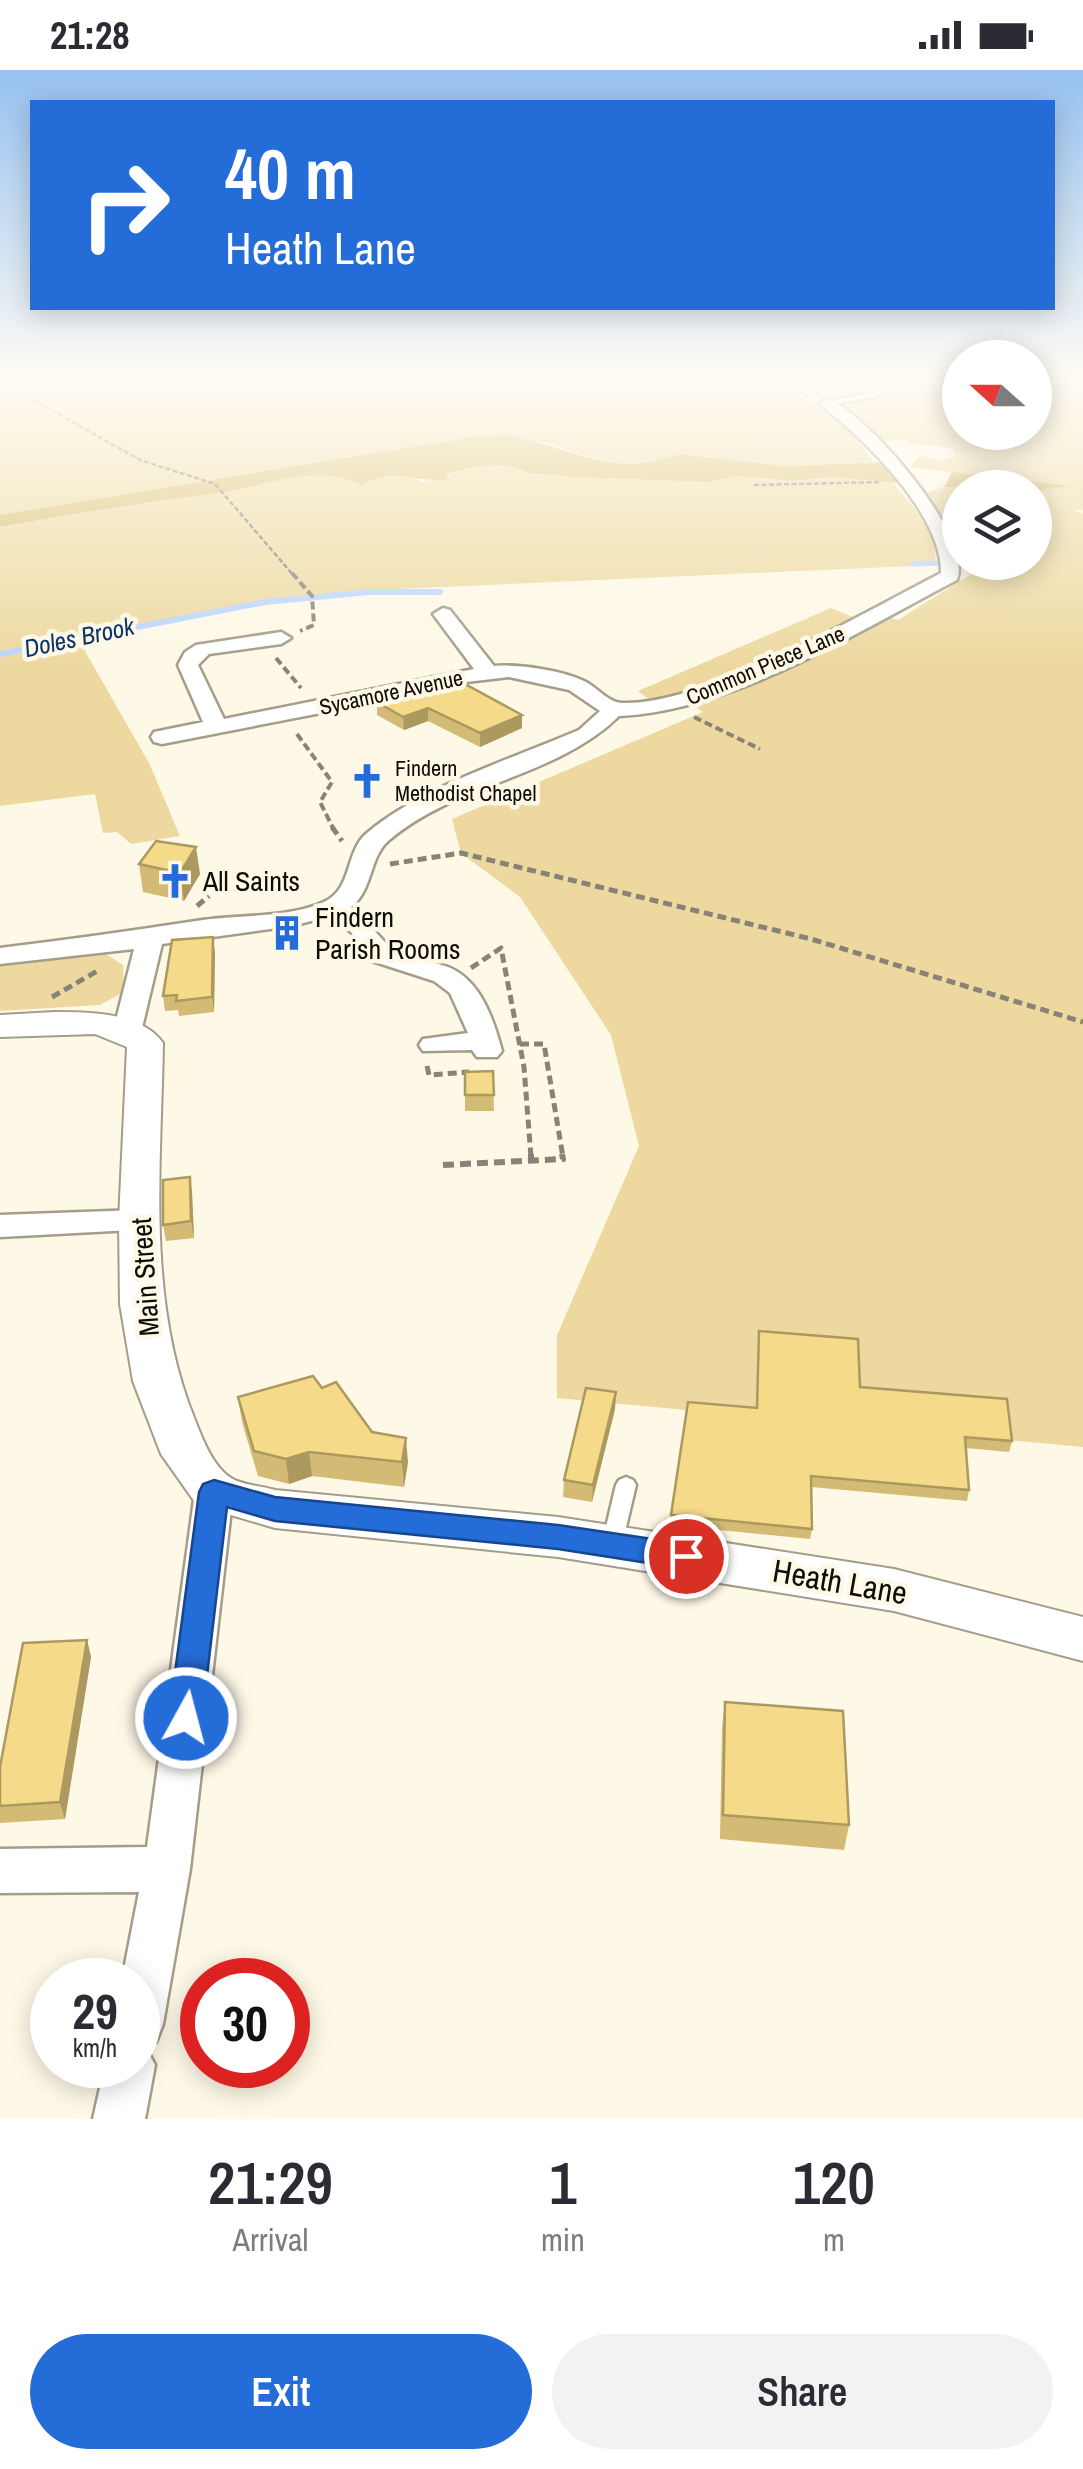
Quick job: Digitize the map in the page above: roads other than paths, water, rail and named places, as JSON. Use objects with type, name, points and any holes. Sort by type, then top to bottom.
[{"type":"street","name":"Common Piece Lane","points":[[614,710],[669,704],[799,654],[922,594],[950,576],[954,564],[927,510],[896,473]]},
{"type":"street","points":[[443,614],[488,673]]},
{"type":"street","points":[[216,726],[188,666],[192,656],[203,649],[281,638]]},
{"type":"street","name":"Sycamore Avenue","points":[[162,736],[403,692],[447,678],[509,671],[576,685],[614,710]]},
{"type":"street","points":[[0,956],[150,939],[195,929],[292,918],[334,907],[352,894],[373,840],[394,822],[587,735],[614,710]]},
{"type":"street","points":[[334,907],[360,926],[382,955],[444,975],[462,989],[485,1046],[433,1045]]},
{"type":"street","points":[[12,1026],[90,1024],[127,1032],[150,939]]},
{"type":"street","name":"Main Street","points":[[127,1032],[144,1043],[139,1221],[142,1304],[156,1381],[185,1454],[225,1495]]},
{"type":"street","points":[[0,1226],[139,1221]]},
{"type":"street","points":[[150,1958],[225,1495]]},
{"type":"street","name":"Heath Lane","points":[[225,1495],[275,1509],[612,1545],[894,1590],[1083,1638]]},
{"type":"street","points":[[0,1871],[167,1868]]},
{"type":"street","points":[[119,2119],[125,2088]]},
{"type":"lane","points":[[612,1545],[626,1485]]},
{"type":"waterway","points":[[912,564],[942,563]]},
{"type":"waterway","name":"Doles Brook","points":[[0,654],[265,602],[369,592],[440,592]]},
{"type":"place","name":"Findern Methodist Chapel","points":[[367,781]]},
{"type":"place","name":"All Saints","points":[[175,881]]},
{"type":"place","name":"Findern Parish Rooms","points":[[287,933]]}]
